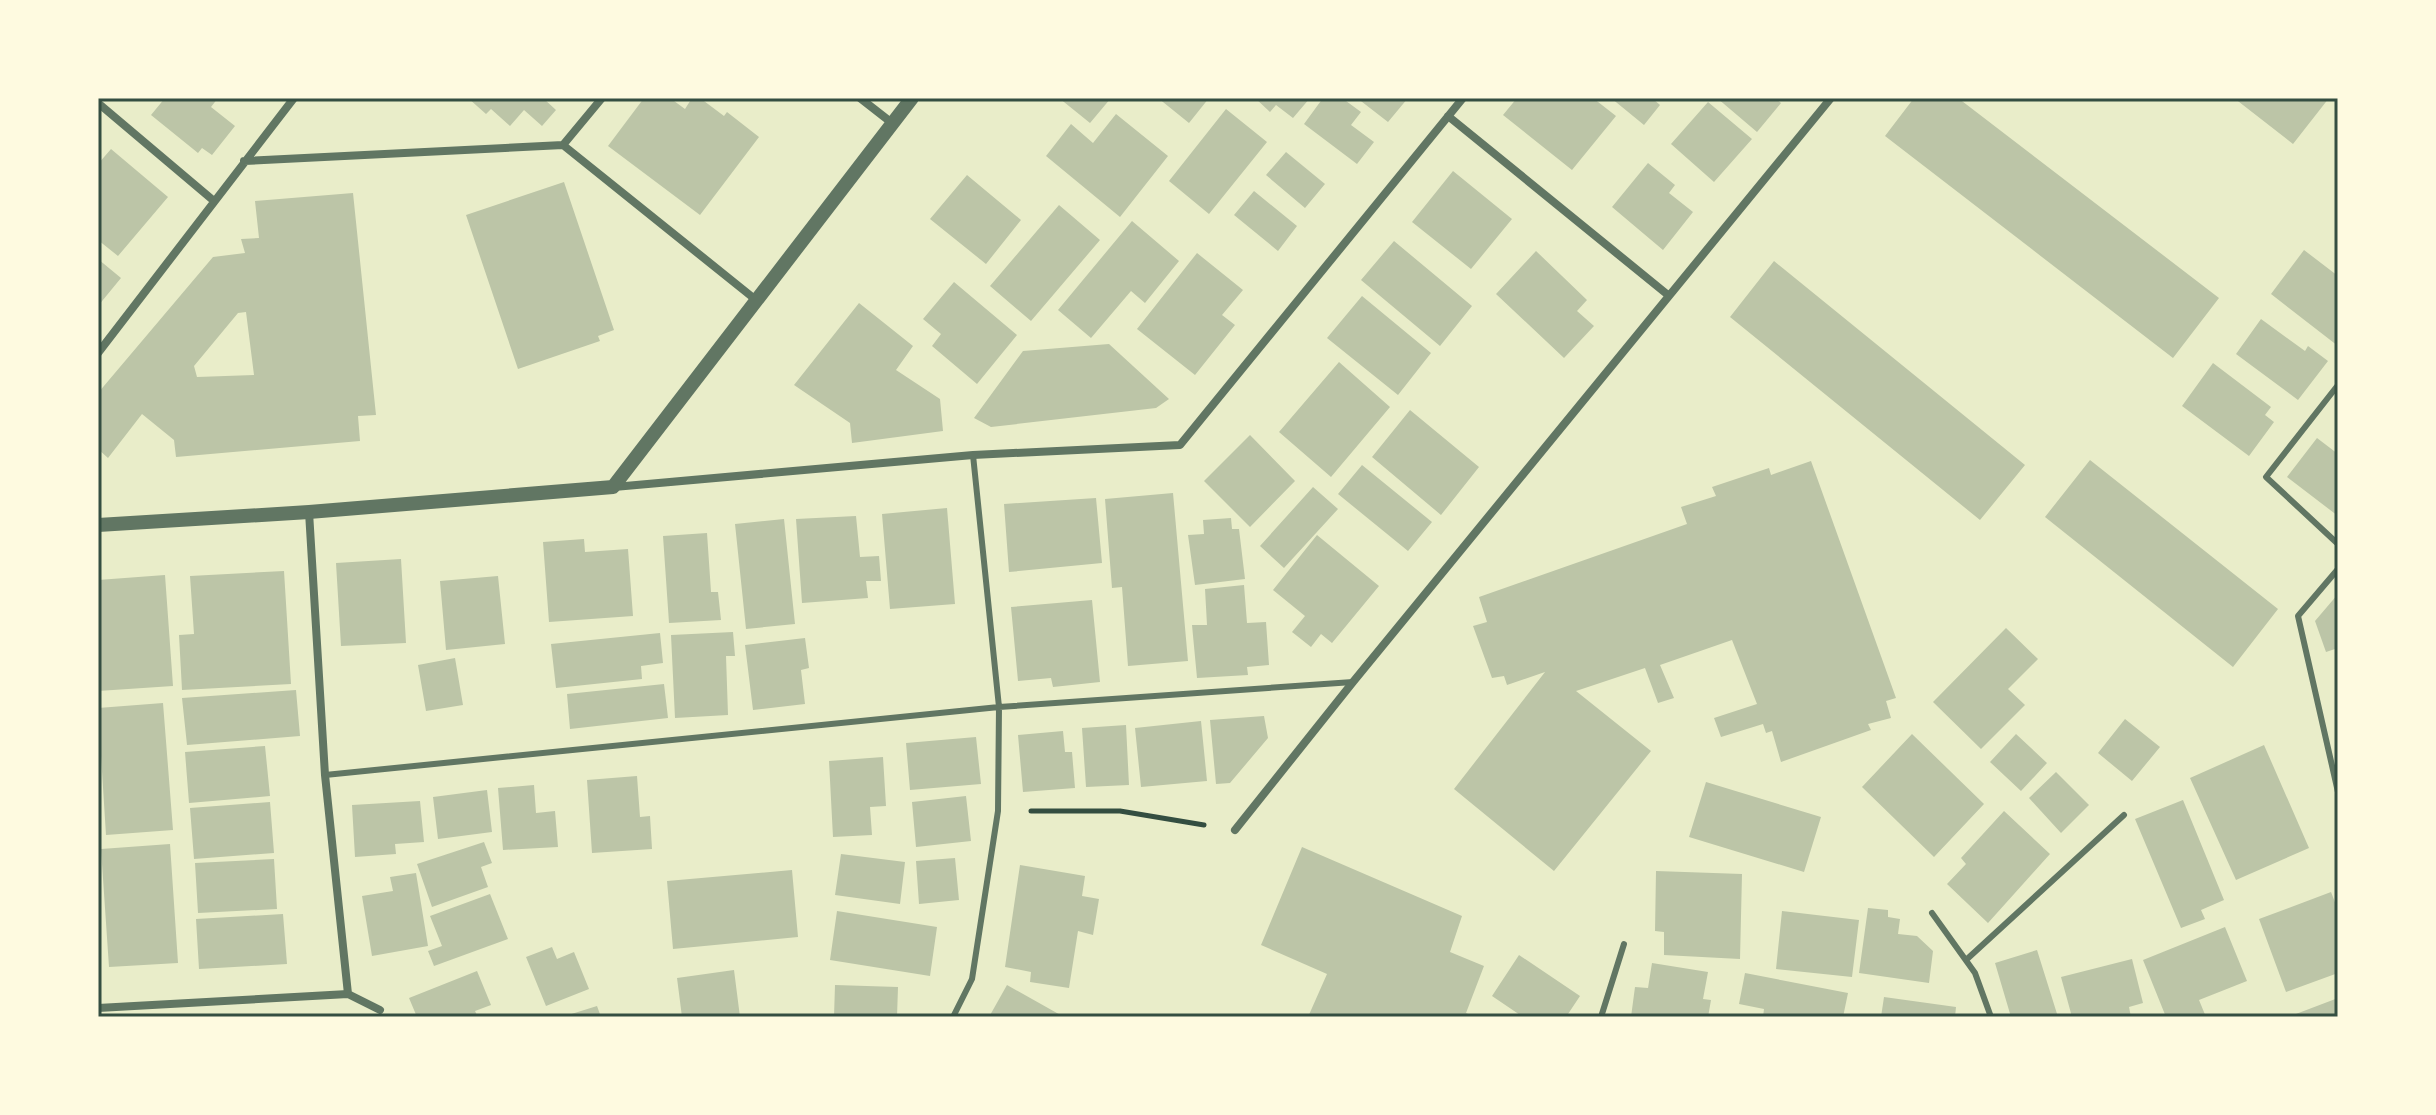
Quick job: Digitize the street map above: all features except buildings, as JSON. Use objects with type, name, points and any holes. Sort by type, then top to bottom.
[{"type":"street","points":[[98,353],[294,98]]},
{"type":"street","points":[[563,145],[602,98]]},
{"type":"street","points":[[860,98],[892,123]]},
{"type":"street","points":[[613,487],[912,98]]},
{"type":"street","points":[[98,525],[309,512],[973,455],[1180,445],[1463,98]]},
{"type":"street","points":[[1235,830],[1831,98]]},
{"type":"street","points":[[98,103],[214,201]]},
{"type":"street","points":[[1448,116],[1668,295]]},
{"type":"street","points":[[244,161],[563,145],[756,300]]},
{"type":"street","points":[[309,512],[325,775],[348,994]]},
{"type":"street","points":[[98,1008],[348,994],[382,1013]]},
{"type":"lane","points":[[2338,385],[2266,477],[2338,544]]},
{"type":"lane","points":[[953,1017],[972,979],[998,811],[999,707],[973,455]]},
{"type":"lane","points":[[2338,569],[2298,616],[2338,792]]},
{"type":"lane","points":[[325,775],[999,707],[1353,682]]},
{"type":"lane","points":[[1966,960],[2124,815]]},
{"type":"lane","points":[[1932,913],[1975,973],[1991,1017]]},
{"type":"lane","points":[[1601,1017],[1624,944]]},
{"type":"path","points":[[998,811],[1120,811],[1235,830]]}]
